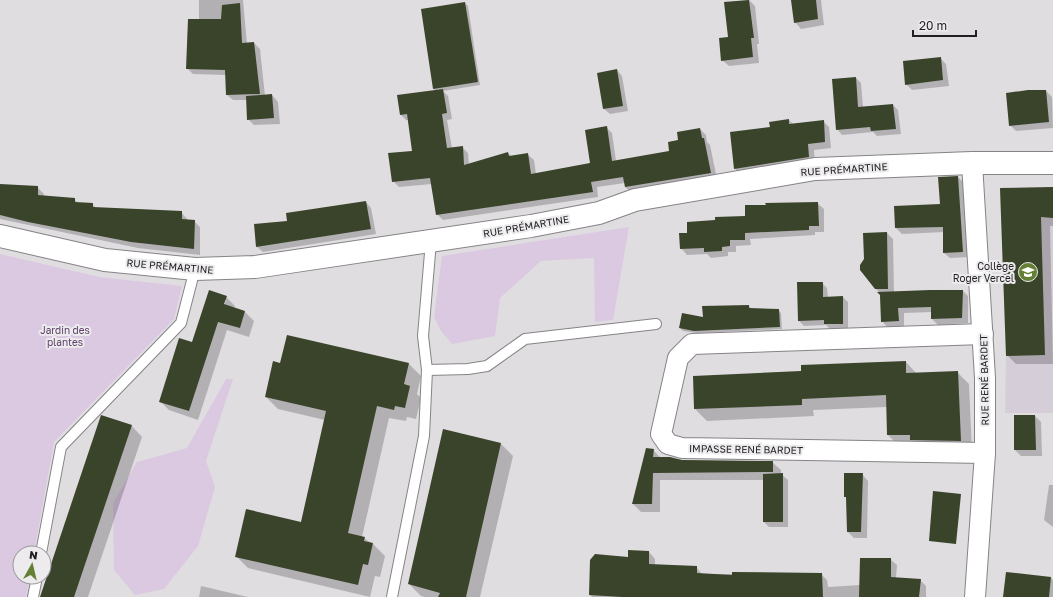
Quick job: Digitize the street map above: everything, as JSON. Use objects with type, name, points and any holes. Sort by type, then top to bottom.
[{"type":"street","name":"RUE PRÉMARTINE","points":[[0,236],[105,260],[195,269],[255,267],[431,241],[599,213],[635,200],[815,169],[972,163],[1053,163]]},
{"type":"street","name":"RUE RENÉ BARDET","points":[[972,163],[985,378],[985,453],[975,597]]},
{"type":"street","name":"IMPASSE RENÉ BARDET","points":[[983,334],[692,344],[678,358],[661,434],[668,444],[682,448],[985,453]]},
{"type":"lane","points":[[392,597],[424,436],[427,370],[424,336],[431,241]]},
{"type":"lane","points":[[43,545],[61,447],[181,324],[195,269]]},
{"type":"lane","points":[[427,370],[468,369],[487,366],[525,339],[656,324]]},
{"type":"lane","points":[[33,597],[35,585]]},
{"type":"shaded area","name":"Collège Roger Vercel","points":[[1053,187],[1053,413],[1005,413],[1006,355],[1000,188]]},
{"type":"green space","points":[[629,227],[613,320],[595,322],[594,258],[541,261],[500,298],[495,336],[452,344],[441,331],[434,317],[442,256]]},
{"type":"green space","name":"Jardin des plantes","points":[[0,254],[99,277],[182,286],[174,319],[54,442],[35,545],[12,545],[12,585],[28,585],[26,597],[0,597]]},
{"type":"green space","points":[[226,379],[233,379],[206,461],[215,487],[198,546],[164,589],[135,595],[114,570],[113,503],[137,462],[187,448]]},
{"type":"building","points":[[749,0],[754,38],[751,38],[753,57],[721,61],[719,38],[728,37],[724,2]]},
{"type":"building","points":[[791,0],[816,0],[818,19],[794,23]]},
{"type":"building","points":[[465,2],[478,82],[433,89],[421,9]]},
{"type":"building","points":[[240,3],[242,43],[254,42],[260,94],[226,95],[225,70],[186,69],[188,19],[221,19],[222,5]]},
{"type":"building","points":[[941,57],[943,80],[905,85],[903,61]]},
{"type":"building","points":[[617,69],[623,106],[603,109],[597,73]]},
{"type":"building","points":[[856,77],[858,107],[893,104],[896,129],[871,131],[870,127],[836,130],[832,79]]},
{"type":"building","points":[[443,89],[447,113],[442,114],[447,148],[463,146],[464,165],[508,152],[509,156],[528,153],[531,174],[590,163],[585,130],[607,126],[612,161],[669,151],[668,142],[678,140],[677,132],[700,128],[702,138],[704,138],[711,173],[625,187],[623,177],[591,182],[593,192],[436,215],[430,178],[392,182],[388,153],[412,151],[407,114],[400,115],[397,95]]},
{"type":"building","points":[[1028,90],[1046,90],[1049,122],[1009,126],[1006,93]]},
{"type":"building","points":[[272,94],[274,118],[247,120],[246,96]]},
{"type":"building","points":[[789,119],[789,124],[824,120],[825,142],[808,144],[809,157],[734,169],[730,132],[770,127],[769,122]]},
{"type":"building","points":[[958,176],[963,252],[943,253],[943,227],[895,228],[894,206],[940,204],[938,177]]},
{"type":"building","points":[[0,184],[38,186],[38,195],[75,198],[75,202],[93,203],[93,207],[182,211],[182,219],[195,220],[194,249],[131,242],[28,222],[0,215]]},
{"type":"building","name":"Collège Roger Vercel","points":[[1053,187],[1053,218],[1041,217],[1045,355],[1006,356],[1000,188]]},
{"type":"building","points":[[366,201],[371,229],[256,247],[254,224],[287,221],[286,213]]},
{"type":"building","points":[[818,202],[819,226],[809,226],[809,230],[745,233],[745,240],[730,240],[730,246],[722,247],[722,251],[704,252],[704,248],[680,249],[679,233],[687,233],[687,222],[715,220],[715,217],[745,216],[745,205]]},
{"type":"building","points":[[887,232],[888,289],[875,289],[860,270],[860,265],[864,259],[863,233]]},
{"type":"building","points":[[797,282],[823,282],[823,297],[843,296],[843,324],[824,324],[824,320],[798,321]]},
{"type":"building","points":[[209,290],[227,296],[224,304],[245,311],[240,328],[218,322],[189,411],[159,402],[179,338],[192,342]]},
{"type":"building","points":[[963,290],[962,318],[931,319],[931,307],[898,308],[899,321],[881,322],[880,295],[877,292]]},
{"type":"building","points":[[749,305],[749,308],[779,309],[780,327],[694,331],[679,328],[682,313],[703,317],[702,306]]},
{"type":"building","points":[[287,335],[409,363],[404,384],[410,386],[405,408],[395,406],[394,410],[377,406],[348,533],[365,537],[364,541],[373,543],[368,565],[363,564],[358,585],[235,557],[246,509],[301,522],[326,411],[265,397],[273,361],[280,363]]},
{"type":"building","points":[[906,361],[906,373],[958,371],[961,441],[910,440],[910,435],[887,435],[886,395],[802,399],[802,405],[694,409],[693,376],[801,371],[801,365]]},
{"type":"building","points":[[101,415],[132,425],[74,597],[40,597],[44,585],[52,585],[52,561]]},
{"type":"building","points":[[1014,415],[1035,415],[1036,450],[1014,450]]},
{"type":"building","points":[[443,429],[501,443],[466,597],[438,597],[440,593],[408,584]]},
{"type":"building","points":[[646,448],[654,449],[653,457],[670,457],[682,460],[773,461],[773,472],[653,473],[652,504],[632,504]]},
{"type":"building","points":[[783,473],[783,522],[763,522],[763,474]]},
{"type":"building","points":[[844,473],[863,473],[861,532],[847,532],[846,497],[844,497]]},
{"type":"building","points":[[933,491],[961,494],[956,544],[929,541]]},
{"type":"building","points":[[628,550],[649,551],[649,564],[697,566],[697,573],[732,575],[732,572],[822,573],[823,597],[622,597],[589,595],[590,560],[595,554],[628,557]]},
{"type":"building","points":[[860,558],[891,558],[891,577],[921,579],[919,597],[859,597]]},
{"type":"building","points":[[1006,572],[1051,577],[1049,597],[1003,597]]},
{"type":"place","name":"Collège Roger Vercel","points":[[1028,272]]}]
